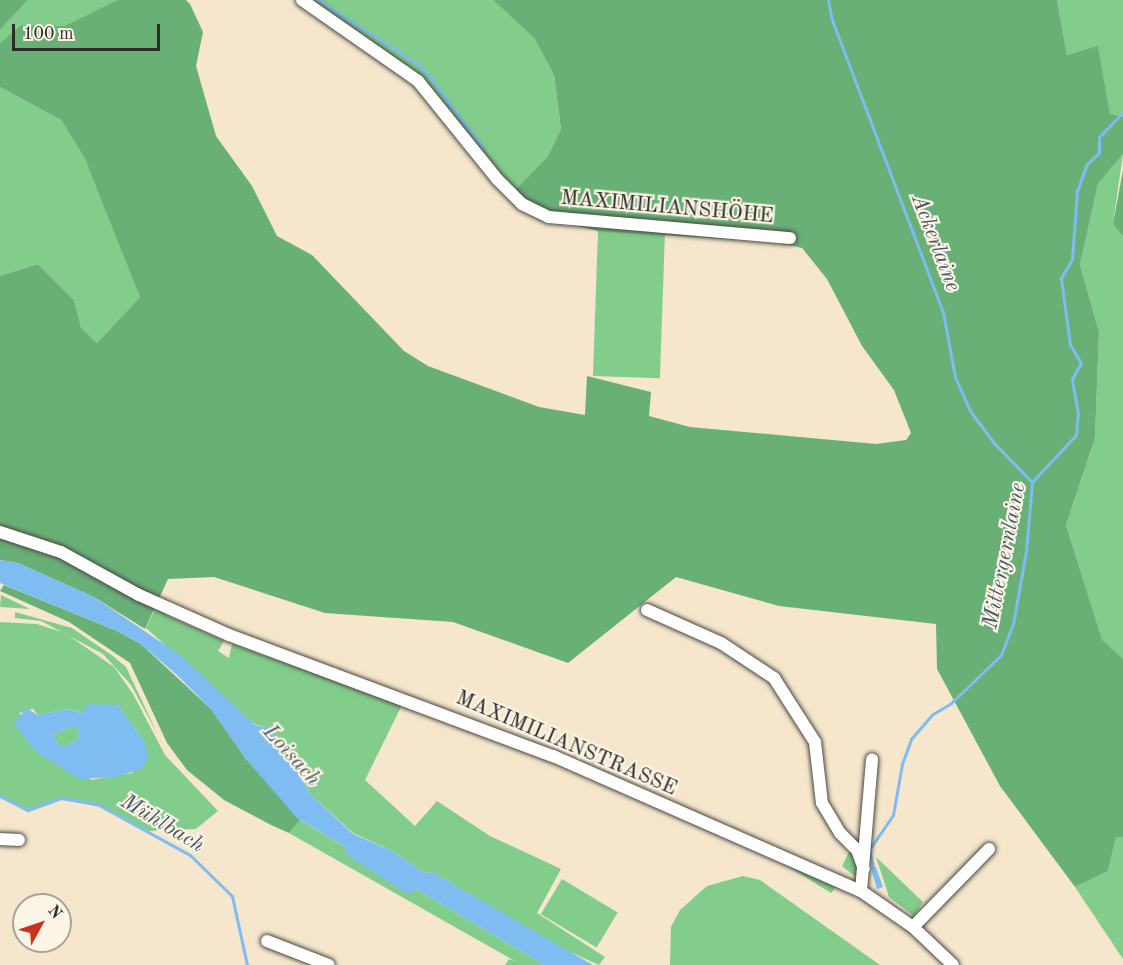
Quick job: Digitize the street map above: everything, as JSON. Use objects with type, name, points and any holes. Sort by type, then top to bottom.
[{"type":"street","name":"MAXIMILIANSHÖHE","points":[[302,0],[418,81],[497,179],[522,204],[540,213],[594,224],[790,238]]},
{"type":"street","name":"MAXIMILIANSTRASSE","points":[[0,532],[61,552],[194,620],[553,756],[861,891],[913,927],[953,965]]},
{"type":"street","points":[[647,610],[721,643],[774,678],[815,742],[822,803],[840,833],[857,850],[864,869]]},
{"type":"street","points":[[861,891],[872,759]]},
{"type":"street","points":[[0,839],[19,840]]},
{"type":"street","points":[[913,927],[989,849]]},
{"type":"street","points":[[267,941],[329,965]]},
{"type":"green space","points":[[0,0],[28,0],[0,30]]},
{"type":"green space","points":[[28,0],[117,0],[64,26],[21,25],[0,43],[0,30]]},
{"type":"green space","points":[[117,0],[186,0],[190,4],[203,32],[196,66],[216,136],[252,186],[277,236],[312,255],[404,351],[428,366],[539,407],[585,415],[587,376],[651,392],[649,416],[690,427],[876,444],[906,440],[911,433],[894,390],[862,346],[827,279],[802,248],[775,242],[598,231],[529,214],[516,189],[548,156],[561,129],[554,75],[534,38],[493,0],[1057,0],[1067,55],[1098,46],[1110,114],[1123,117],[1123,154],[1098,184],[1080,265],[1099,332],[1095,438],[1066,525],[1102,640],[1123,659],[1123,837],[1116,837],[1108,871],[1075,887],[1000,786],[937,669],[936,624],[779,606],[676,577],[568,663],[453,622],[325,613],[214,577],[168,579],[145,629],[94,597],[18,563],[0,560],[0,276],[38,264],[74,300],[81,327],[97,343],[140,297],[85,159],[61,120],[0,87],[0,43],[21,25],[64,26]]},
{"type":"green space","points":[[307,0],[493,0],[534,38],[554,75],[561,129],[548,156],[516,189],[492,168],[427,85]]},
{"type":"green space","points":[[1057,0],[1123,0],[1123,117],[1110,115],[1098,47],[1067,55]]},
{"type":"green space","points":[[0,87],[61,120],[85,159],[117,235],[140,297],[97,343],[81,327],[74,300],[38,264],[0,276]]},
{"type":"green space","points":[[1123,154],[1113,224],[1123,237],[1123,659],[1102,641],[1066,525],[1095,438],[1099,332],[1080,265],[1098,184]]},
{"type":"green space","points":[[1123,170],[1123,237],[1113,224]]},
{"type":"green space","points":[[598,231],[665,233],[660,378],[593,376]]},
{"type":"green space","points":[[4,585],[115,630],[141,644],[211,709],[246,759],[300,820],[289,833],[224,800],[187,770],[167,743],[130,663],[69,622],[0,591]]},
{"type":"green space","points":[[1,595],[30,609],[0,607]]},
{"type":"green space","points":[[156,607],[168,616],[224,641],[218,651],[229,658],[232,644],[402,705],[365,780],[415,826],[437,801],[490,836],[561,869],[537,913],[605,957],[599,965],[559,947],[432,872],[424,873],[394,852],[353,833],[310,794],[299,771],[266,727],[254,724],[146,628]]},
{"type":"green space","points":[[15,612],[72,628],[126,667],[158,735],[131,685],[103,654],[41,621],[15,618]]},
{"type":"green space","points":[[0,622],[37,624],[65,633],[114,667],[133,694],[165,755],[218,811],[196,829],[149,831],[99,805],[61,798],[28,810],[0,796]],"holes":[[[118,705],[145,743],[132,773],[91,780],[19,713],[33,709],[38,715],[68,709],[83,713]]]},
{"type":"green space","points":[[68,728],[77,728],[80,737],[67,746],[58,745],[54,735]]},
{"type":"green space","points":[[300,820],[544,965],[505,965],[509,959],[515,961],[289,833]]},
{"type":"green space","points":[[1116,836],[1123,837],[1123,959],[1075,887],[1108,871]]},
{"type":"green space","points":[[851,848],[859,859],[857,878],[842,866]]},
{"type":"green space","points":[[768,854],[836,887],[831,893]]},
{"type":"green space","points":[[876,857],[923,902],[914,916],[889,897]]},
{"type":"green space","points":[[743,876],[760,880],[880,965],[670,965],[671,927],[680,910],[707,886]]},
{"type":"green space","points":[[562,879],[618,912],[597,948],[541,914]]},
{"type":"water","points":[[0,560],[18,563],[94,597],[180,655],[255,725],[266,727],[283,744],[310,794],[353,834],[394,852],[424,873],[432,872],[593,965],[544,965],[297,818],[246,759],[211,709],[177,675],[141,644],[115,630],[0,583]]},
{"type":"water","points":[[89,704],[118,705],[145,743],[148,760],[141,769],[116,777],[80,779],[37,753],[14,724],[26,708],[38,715],[68,709],[82,713]],"holes":[[[68,728],[77,728],[80,737],[67,746],[58,745],[54,735]]]},
{"type":"water","points":[[876,867],[883,887],[877,889],[871,868]]},
{"type":"waterway","points":[[318,0],[422,67],[483,148]]},
{"type":"waterway","name":"Ackerlaine","points":[[828,0],[832,20],[943,312],[955,377],[970,411],[993,442],[1032,482]]},
{"type":"waterway","name":"Mittergernlaine","points":[[874,871],[869,850],[893,815],[902,764],[911,739],[933,714],[951,703],[1001,655],[1013,624],[1026,551],[1032,482],[1076,435],[1078,414],[1072,379],[1081,363],[1070,345],[1061,278],[1072,259],[1077,191],[1087,164],[1099,153],[1099,137],[1123,112]]},
{"type":"waterway","name":"Mühlbach","points":[[0,796],[28,810],[61,798],[99,805],[190,855],[232,896],[247,965]]},
{"type":"waterway","name":"Loisach","points":[[354,849],[409,884]]}]
